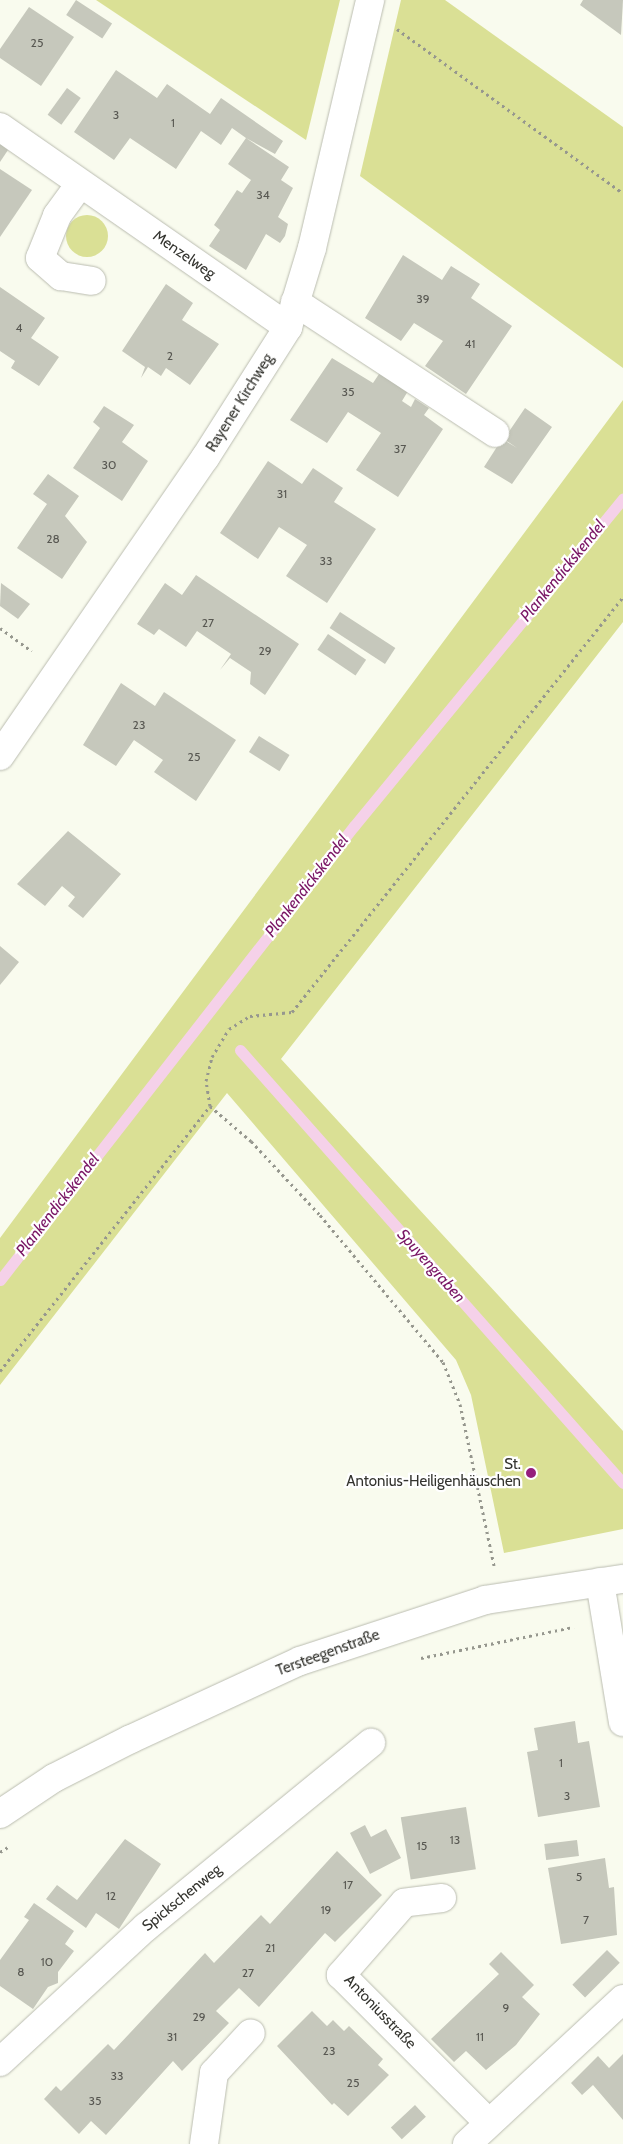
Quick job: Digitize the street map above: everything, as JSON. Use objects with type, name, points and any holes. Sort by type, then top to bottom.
[{"type":"street","name":"Rayener Kirchweg","points":[[0,756],[205,458],[291,315],[369,4]]},
{"type":"street","name":"Menzelweg","points":[[0,128],[80,184],[291,315],[495,433]]},
{"type":"street","points":[[80,184],[57,216],[40,258],[62,276],[92,281]]},
{"type":"street","points":[[612,1580],[605,1621],[623,1722]]},
{"type":"street","name":"Tersteegenstraße","points":[[0,1814],[54,1778],[131,1739],[300,1661],[498,1598],[612,1580]]},
{"type":"street","name":"Spickschenweg","points":[[0,2062],[146,1927],[372,1743]]},
{"type":"street","name":"Antoniusstraße","points":[[442,1898],[404,1903],[341,1975],[489,2123]]},
{"type":"street","points":[[467,2144],[623,1999]]},
{"type":"street","points":[[204,2144],[214,2074],[251,2032]]},
{"type":"path","points":[[369,4],[623,193]]},
{"type":"path","points":[[498,1598],[494,1556],[460,1404],[443,1362],[320,1215],[251,1140],[210,1106],[206,1081],[212,1057],[229,1029],[250,1016],[292,1012],[623,597]]},
{"type":"path","points":[[0,1370],[210,1106]]},
{"type":"path","points":[[414,1660],[605,1621]]},
{"type":"path","points":[[0,1852],[16,1841]]},
{"type":"green space","points":[[96,0],[340,0],[306,140]]},
{"type":"green space","points":[[401,0],[445,0],[623,127],[623,368],[360,176]]},
{"type":"green space","points":[[87,215],[102,221],[108,236],[102,251],[87,257],[72,251],[66,236],[72,221]]},
{"type":"green space","points":[[623,400],[623,622],[281,1059],[623,1431],[623,1529],[504,1553],[471,1395],[456,1360],[227,1093],[0,1385],[0,1238]]},
{"type":"building","points":[[76,0],[112,23],[102,39],[66,15]]},
{"type":"building","points":[[583,0],[623,0],[621,35],[580,5]]},
{"type":"building","points":[[29,7],[74,37],[41,86],[0,58],[0,49]]},
{"type":"building","points":[[116,70],[157,98],[167,84],[210,114],[221,98],[283,141],[275,154],[232,128],[221,145],[201,131],[176,169],[130,138],[114,160],[74,132]]},
{"type":"building","points":[[67,88],[81,98],[61,125],[48,115]]},
{"type":"building","points":[[246,138],[289,167],[281,180],[293,188],[278,217],[288,224],[285,236],[280,243],[266,234],[246,270],[209,246],[220,230],[214,225],[237,190],[242,193],[251,180],[228,164]]},
{"type":"building","points":[[0,144],[8,150],[0,162]]},
{"type":"building","points":[[0,169],[32,190],[0,237]]},
{"type":"building","points":[[403,255],[442,280],[451,266],[480,284],[471,298],[512,326],[466,394],[425,366],[443,341],[414,323],[401,341],[365,318]]},
{"type":"building","points":[[166,284],[193,303],[182,320],[219,344],[190,385],[166,368],[161,376],[148,367],[141,378],[145,367],[122,351]]},
{"type":"building","points":[[0,287],[45,318],[31,338],[59,357],[39,386],[11,368],[15,361],[0,351]]},
{"type":"building","points":[[332,358],[373,383],[383,368],[411,386],[402,401],[411,407],[415,399],[429,408],[424,415],[443,429],[398,497],[356,470],[381,433],[348,412],[327,443],[290,420]]},
{"type":"building","points":[[104,406],[134,425],[122,442],[148,461],[122,501],[73,468],[100,428],[93,422]]},
{"type":"building","points":[[525,408],[552,427],[512,484],[484,467],[502,439],[517,448],[504,439]]},
{"type":"building","points":[[268,461],[302,484],[313,468],[343,488],[334,502],[376,529],[327,603],[286,576],[307,545],[279,527],[258,559],[220,533]]},
{"type":"building","points":[[48,474],[79,496],[65,516],[87,542],[62,579],[17,548],[47,504],[33,494]]},
{"type":"building","points":[[196,575],[299,644],[265,695],[250,684],[251,672],[230,658],[220,670],[231,654],[197,631],[186,647],[159,629],[154,635],[137,624],[165,583],[182,595]]},
{"type":"building","points":[[1,583],[30,604],[18,619],[0,606]]},
{"type":"building","points":[[340,612],[395,648],[385,664],[330,628]]},
{"type":"building","points":[[328,634],[366,660],[356,675],[317,650]]},
{"type":"building","points":[[121,683],[155,706],[164,692],[236,740],[196,801],[154,772],[163,760],[134,740],[116,766],[83,745]]},
{"type":"building","points":[[259,736],[290,755],[279,771],[249,752]]},
{"type":"building","points":[[68,831],[121,874],[83,918],[68,906],[75,897],[62,886],[45,906],[17,884]]},
{"type":"building","points":[[0,946],[19,962],[0,985]]},
{"type":"building","points":[[575,1721],[578,1743],[589,1741],[600,1807],[538,1817],[527,1752],[538,1750],[534,1728]]},
{"type":"building","points":[[466,1807],[476,1869],[411,1880],[401,1817]]},
{"type":"building","points":[[365,1825],[371,1837],[386,1829],[401,1858],[370,1874],[350,1833]]},
{"type":"building","points":[[125,1839],[161,1864],[119,1929],[96,1913],[86,1928],[46,1899],[57,1885],[77,1900]]},
{"type":"building","points":[[577,1840],[579,1856],[546,1860],[544,1844]]},
{"type":"building","points":[[337,1851],[382,1895],[335,1942],[325,1933],[259,2007],[239,1988],[216,2011],[229,2023],[182,2071],[173,2061],[106,2135],[91,2121],[79,2134],[44,2099],[56,2086],[61,2091],[108,2044],[114,2050],[205,1953],[214,1963],[261,1915],[270,1924]]},
{"type":"building","points":[[605,1858],[609,1888],[614,1887],[617,1935],[561,1944],[548,1868]]},
{"type":"building","points":[[34,1903],[74,1931],[65,1944],[74,1951],[58,1972],[58,1983],[48,1987],[33,2009],[0,1986],[0,1960],[29,1920],[24,1917]]},
{"type":"building","points":[[607,1950],[620,1963],[585,1997],[572,1985]]},
{"type":"building","points":[[501,1952],[534,1985],[522,1997],[540,2014],[516,2045],[486,2070],[466,2051],[454,2062],[431,2039],[499,1974],[489,1964]]},
{"type":"building","points":[[312,2011],[327,2026],[333,2020],[344,2031],[349,2026],[383,2059],[378,2065],[389,2075],[348,2116],[334,2103],[332,2105],[277,2046]]},
{"type":"building","points":[[623,2054],[623,2120],[593,2085],[582,2095],[571,2083],[598,2056],[609,2068]]},
{"type":"building","points":[[415,2105],[426,2117],[402,2139],[391,2128]]},
{"type":"waterway","name":"Plankendickskendel","points":[[0,1280],[354,826],[623,498]]},
{"type":"waterway","name":"Spuyengraben","points":[[240,1050],[623,1483]]},
{"type":"place","name":"St. Antonius-Heiligenhäuschen","points":[[531,1473]]}]
